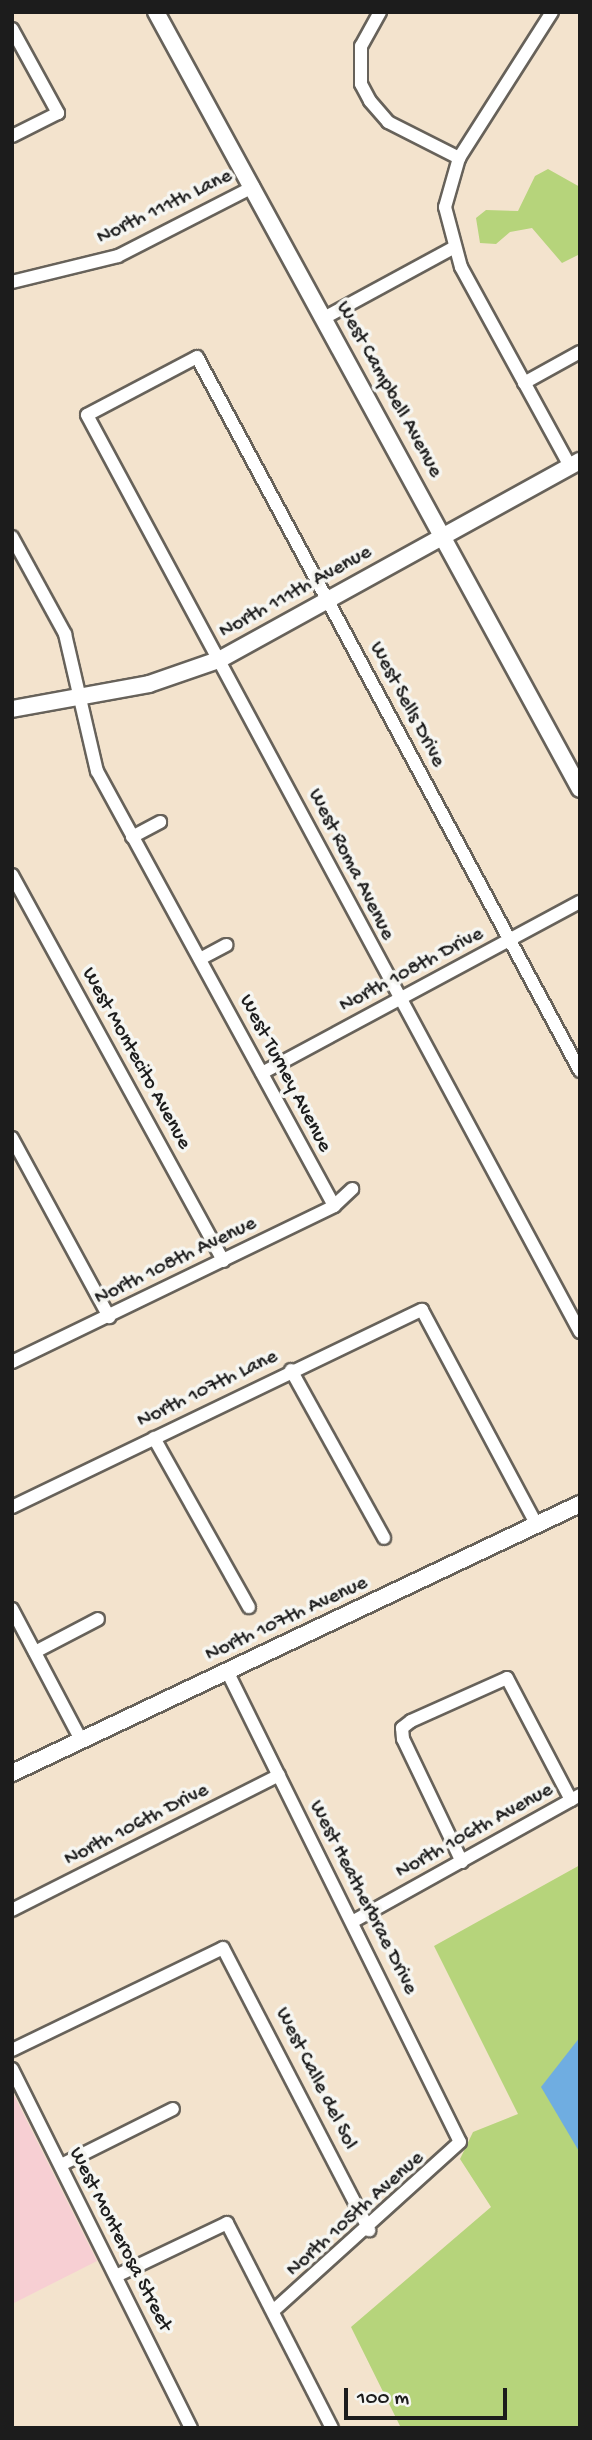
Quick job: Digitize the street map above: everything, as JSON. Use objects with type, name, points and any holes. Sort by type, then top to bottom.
[{"type":"street","name":"West Campbell Avenue","points":[[156,12],[580,789]]},
{"type":"street","points":[[380,12],[360,46],[361,84],[388,122],[460,158]]},
{"type":"street","points":[[552,12],[460,158],[448,188],[453,248],[524,383],[575,463]]},
{"type":"street","points":[[12,29],[58,113],[12,136]]},
{"type":"street","name":"North 111th Lane","points":[[12,282],[118,256],[253,187]]},
{"type":"street","points":[[324,318],[453,248]]},
{"type":"street","points":[[524,383],[580,352]]},
{"type":"street","name":"West Roma Avenue","points":[[197,357],[87,415],[220,659],[398,1000],[580,1332]]},
{"type":"street","name":"West Sells Drive","points":[[197,357],[580,1071]]},
{"type":"street","name":"North 111th Avenue","points":[[12,709],[80,699],[177,677],[220,659],[575,463]]},
{"type":"street","name":"West Turney Avenue","points":[[12,537],[65,634],[96,771],[334,1206]]},
{"type":"street","points":[[132,837],[160,822]]},
{"type":"street","name":"West Montecito Avenue","points":[[12,875],[223,1261]]},
{"type":"street","name":"North 108th Drive","points":[[262,1073],[580,902]]},
{"type":"street","points":[[200,960],[226,946]]},
{"type":"street","points":[[12,1138],[109,1317]]},
{"type":"street","name":"North 108th Avenue","points":[[12,1362],[334,1206],[352,1189]]},
{"type":"street","name":"North 107th Lane","points":[[12,1507],[291,1370],[422,1310],[537,1525]]},
{"type":"street","points":[[291,1370],[384,1538]]},
{"type":"street","points":[[154,1438],[249,1607]]},
{"type":"street","name":"North 107th Avenue","points":[[12,1773],[580,1504]]},
{"type":"street","points":[[12,1609],[81,1740]]},
{"type":"street","points":[[35,1652],[98,1619]]},
{"type":"street","name":"West Heatherbrae Drive","points":[[228,1671],[460,2142]]},
{"type":"street","points":[[462,1862],[402,1728],[507,1678],[575,1798]]},
{"type":"street","name":"North 106th Drive","points":[[12,1910],[279,1775]]},
{"type":"street","name":"North 106th Avenue","points":[[352,1922],[575,1798]]},
{"type":"street","name":"West Calle del Sol","points":[[12,2050],[223,1948],[369,2230]]},
{"type":"street","name":"West Monterosa Street","points":[[12,2069],[191,2428]]},
{"type":"street","points":[[61,2165],[173,2109]]},
{"type":"street","name":"North 105th Avenue","points":[[273,2311],[369,2230],[460,2142]]},
{"type":"street","points":[[116,2276],[227,2223],[332,2428]]},
{"type":"shaded area","points":[[12,2091],[97,2261],[12,2304]]},
{"type":"green space","points":[[548,169],[580,187],[580,254],[562,263],[532,228],[510,232],[496,244],[480,243],[476,218],[486,210],[518,211],[535,176]]},
{"type":"green space","points":[[580,1865],[580,2428],[401,2428],[351,2327],[491,2207],[460,2159],[473,2132],[518,2114],[434,1946]]},
{"type":"water","points":[[580,2037],[580,2153],[541,2087]]}]
